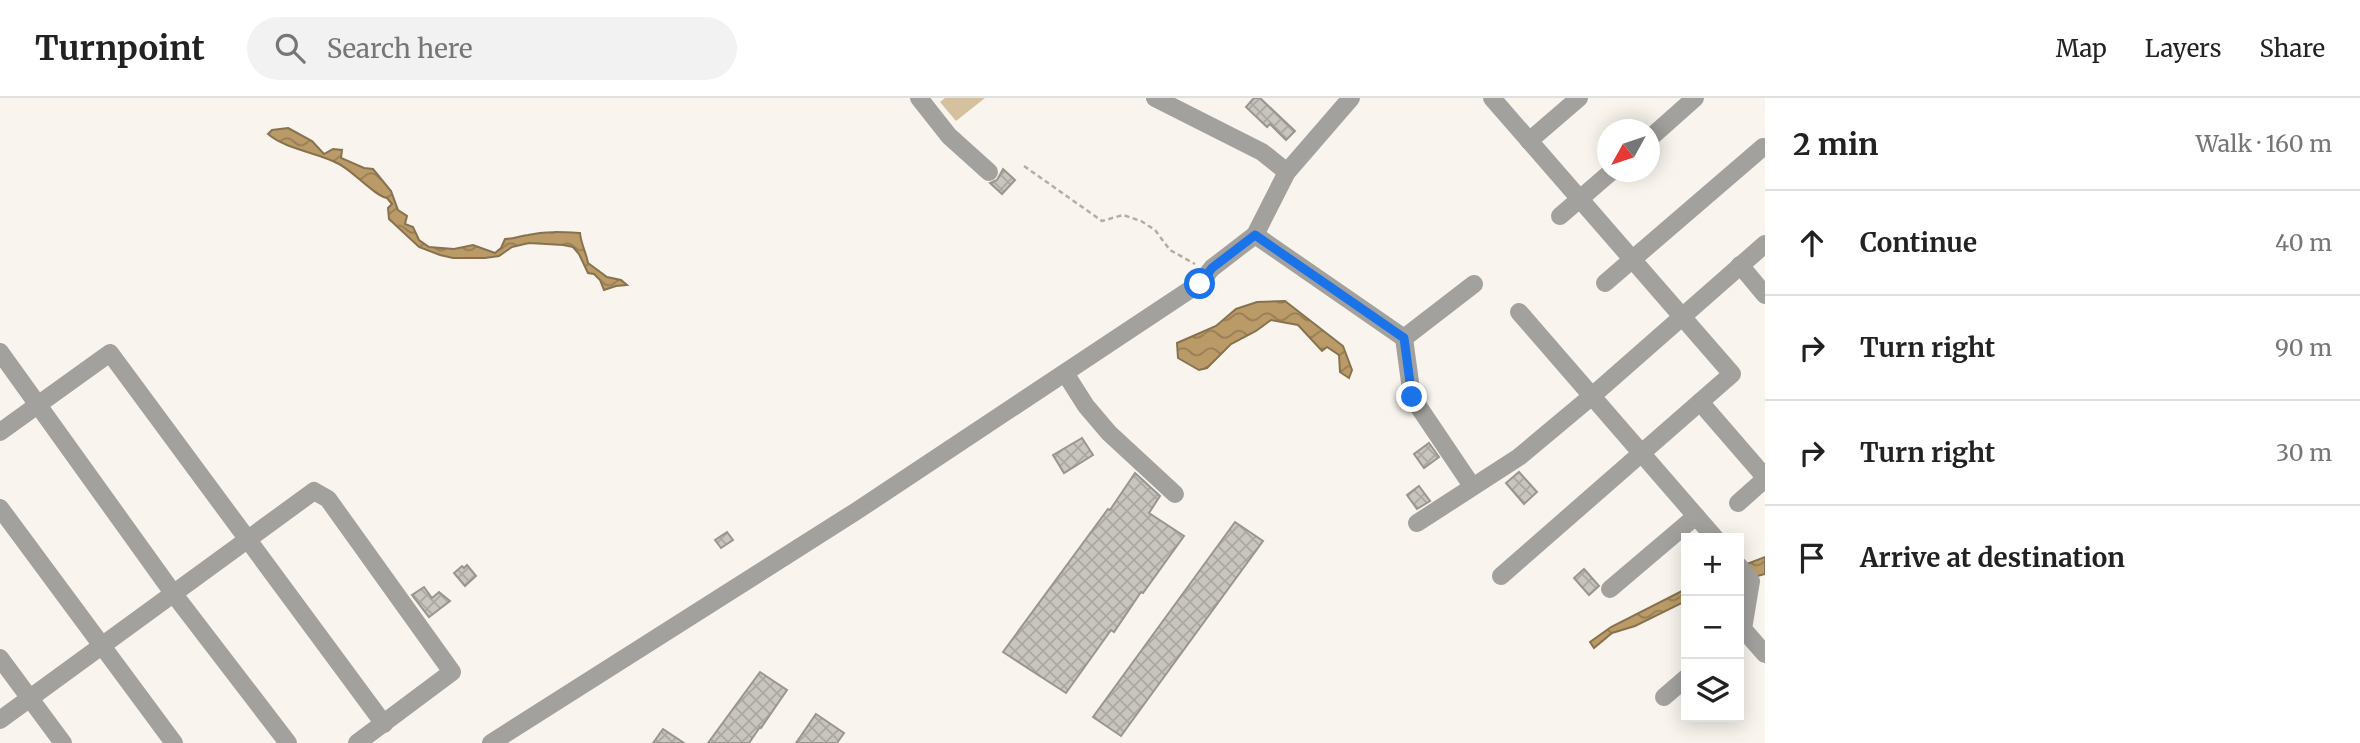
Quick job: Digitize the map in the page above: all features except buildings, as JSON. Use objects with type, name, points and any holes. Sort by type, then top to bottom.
[{"type":"street","points":[[919,98],[949,136],[989,172]]},
{"type":"street","points":[[1155,98],[1262,152],[1287,172]]},
{"type":"street","points":[[491,743],[855,512],[1200,284],[1212,268],[1255,235],[1287,172],[1351,98]]},
{"type":"street","points":[[1492,98],[1732,374],[1501,576]]},
{"type":"street","points":[[1529,141],[1579,98]]},
{"type":"street","points":[[1660,129],[1695,98]]},
{"type":"street","points":[[1605,283],[1763,147]]},
{"type":"street","points":[[1560,216],[1600,182]]},
{"type":"street","points":[[1255,235],[1404,338],[1412,397],[1472,486]]},
{"type":"street","points":[[1417,523],[1519,457],[1765,244]]},
{"type":"street","points":[[1740,265],[1765,295]]},
{"type":"street","points":[[1404,338],[1474,284]]},
{"type":"street","points":[[1519,312],[1711,533]]},
{"type":"street","points":[[0,352],[173,593],[288,743]]},
{"type":"street","points":[[0,432],[110,353],[384,724]]},
{"type":"street","points":[[1065,373],[1086,406],[1109,433],[1175,494]]},
{"type":"street","points":[[1700,402],[1765,478],[1738,503]]},
{"type":"street","points":[[0,720],[314,491],[328,499],[452,672],[358,743]]},
{"type":"street","points":[[0,509],[174,743]]},
{"type":"street","points":[[1610,589],[1696,516]]},
{"type":"street","points":[[1744,572],[1751,581],[1744,616]]},
{"type":"street","points":[[1744,634],[1765,654]]},
{"type":"street","points":[[0,657],[63,743]]},
{"type":"street","points":[[1664,697],[1681,682]]},
{"type":"path","points":[[1024,166],[1102,221],[1123,215],[1141,221],[1155,230],[1170,250],[1192,264],[1212,268]]},
{"type":"shaded area","points":[[945,98],[985,98],[956,121],[940,102]]},
{"type":"water","points":[[288,128],[312,141],[324,154],[333,149],[342,150],[341,158],[373,169],[391,191],[398,210],[407,216],[405,224],[413,227],[419,240],[429,247],[454,249],[473,245],[495,253],[505,239],[547,232],[580,233],[588,263],[607,277],[621,280],[627,285],[604,290],[600,280],[594,274],[588,273],[573,247],[563,245],[529,243],[512,247],[499,256],[485,258],[453,258],[419,247],[389,219],[388,208],[392,204],[387,198],[339,164],[284,144],[268,134],[272,130]]},
{"type":"water","points":[[1285,301],[1343,346],[1352,370],[1349,378],[1340,372],[1339,355],[1327,347],[1322,351],[1298,325],[1271,320],[1231,344],[1207,368],[1199,370],[1178,358],[1177,343],[1216,326],[1236,309],[1257,302]]},
{"type":"water","points":[[1765,557],[1765,574],[1744,580],[1744,565]]},
{"type":"water","points":[[1681,592],[1681,603],[1635,626],[1612,633],[1594,648],[1590,642],[1611,627]]},
{"type":"route","points":[[1200,284],[1212,268],[1255,235],[1404,338],[1412,397]]}]
